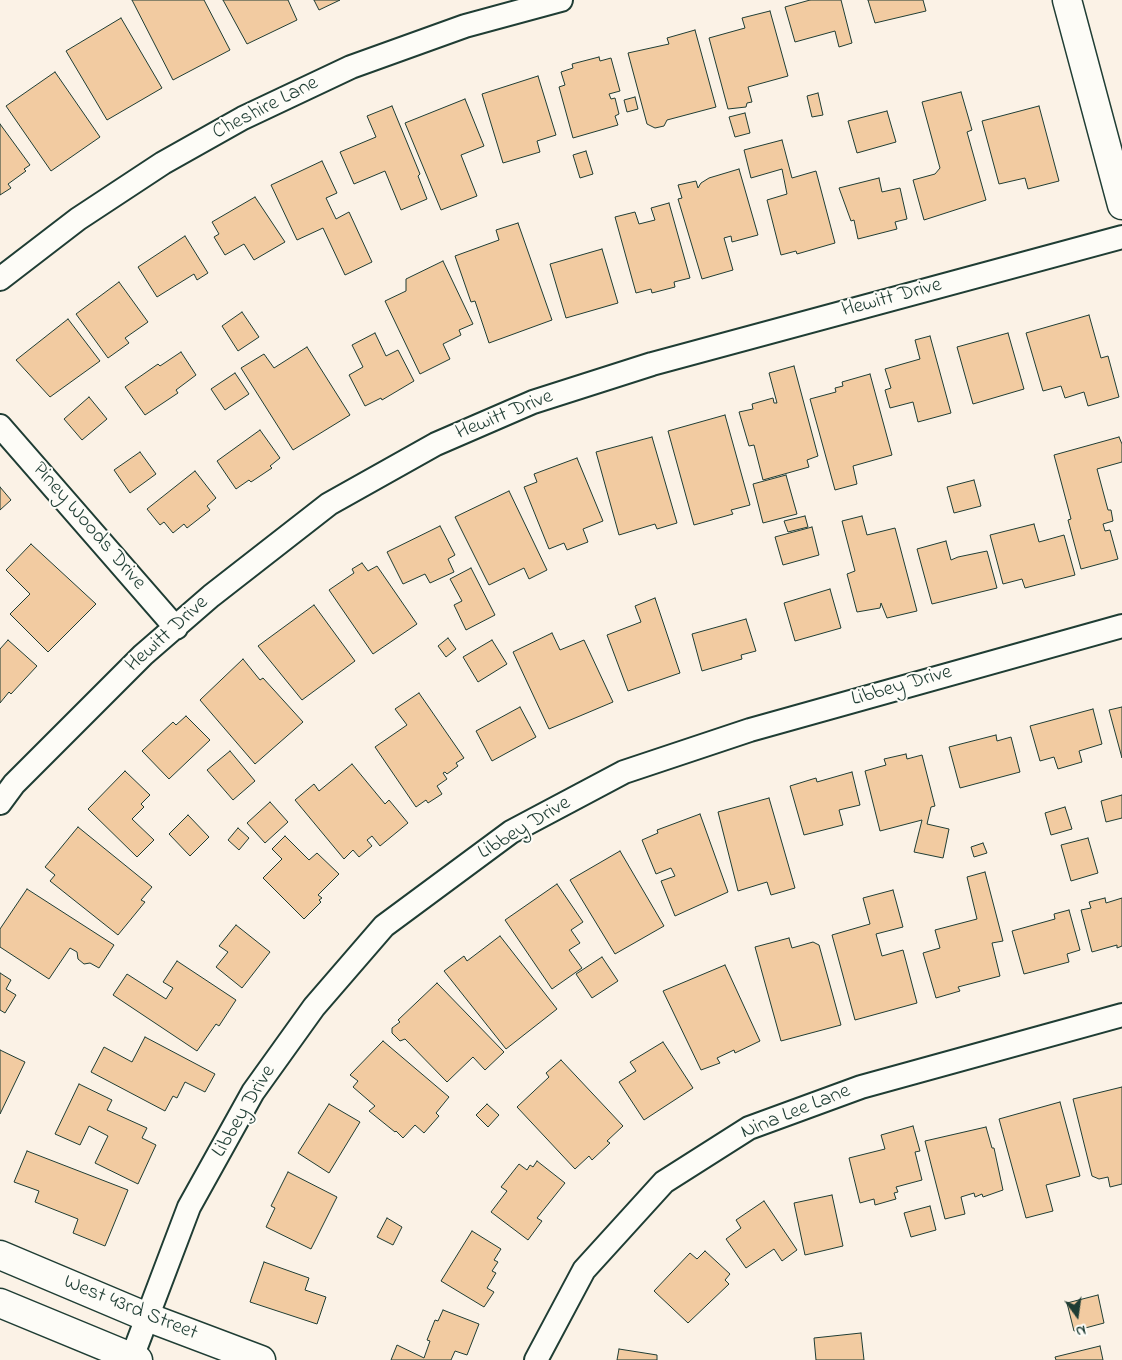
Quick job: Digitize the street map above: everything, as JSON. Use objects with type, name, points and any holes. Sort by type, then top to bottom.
[{"type":"main road","points":[[1067,0],[1122,205]]},
{"type":"main road","name":"West 43rd Street","points":[[0,1255],[147,1317],[261,1360]]},
{"type":"main road","name":"West 43rd Street","points":[[0,1303],[134,1359]]},
{"type":"street","name":"Cheshire Lane","points":[[0,279],[94,209],[163,163],[243,118],[351,67],[465,26],[561,0]]},
{"type":"street","name":"Hewitt Drive","points":[[0,803],[14,784],[144,655],[211,596],[329,504],[436,444],[533,402],[652,364],[1122,237]]},
{"type":"street","name":"Piney Woods Drive","points":[[0,426],[176,628]]},
{"type":"street","name":"Libbey Drive","points":[[134,1359],[147,1317],[189,1207],[253,1092],[314,1008],[384,926],[511,832],[624,772],[750,730],[1122,626]]},
{"type":"street","name":"Nina Lee Lane","points":[[536,1360],[584,1270],[664,1182],[749,1128],[861,1087],[1122,1015]]},
{"type":"building","points":[[132,0],[204,0],[230,50],[173,80]]},
{"type":"building","points":[[223,0],[288,0],[297,20],[247,44]]},
{"type":"building","points":[[314,0],[340,0],[319,10]]},
{"type":"building","points":[[810,0],[841,0],[852,43],[839,47],[835,31],[795,42],[785,7]]},
{"type":"building","points":[[868,0],[923,0],[926,11],[875,23]]},
{"type":"building","points":[[770,11],[788,76],[748,87],[752,102],[747,103],[746,107],[728,109],[709,38],[745,28],[742,18]]},
{"type":"building","points":[[121,18],[162,88],[107,120],[66,51]]},
{"type":"building","points":[[695,30],[716,107],[667,120],[664,126],[655,128],[647,124],[628,53],[669,44],[667,38]]},
{"type":"building","points":[[599,57],[600,61],[611,58],[620,91],[609,94],[611,99],[615,98],[619,114],[615,116],[618,125],[573,138],[559,87],[565,85],[561,72],[573,68],[572,64]]},
{"type":"building","points":[[55,72],[100,137],[51,171],[6,106]]},
{"type":"building","points":[[538,76],[556,135],[537,141],[540,152],[503,163],[482,94]]},
{"type":"building","points":[[961,92],[972,130],[967,132],[986,200],[924,220],[913,180],[935,174],[940,168],[922,102]]},
{"type":"building","points":[[818,93],[823,115],[812,117],[807,96]]},
{"type":"building","points":[[635,97],[638,109],[627,112],[624,100]]},
{"type":"building","points":[[465,99],[484,146],[461,155],[477,196],[441,210],[405,123]]},
{"type":"building","points":[[392,106],[420,174],[418,176],[427,199],[401,210],[385,171],[354,184],[340,152],[376,137],[367,116]]},
{"type":"building","points":[[1039,106],[1059,181],[1028,189],[1025,178],[999,184],[982,121]]},
{"type":"building","points":[[887,111],[896,142],[857,153],[848,121]]},
{"type":"building","points":[[745,113],[750,133],[735,137],[729,117]]},
{"type":"building","points":[[0,124],[30,165],[24,169],[26,171],[8,184],[11,188],[0,195]]},
{"type":"building","points":[[782,140],[792,178],[816,171],[835,243],[797,254],[796,251],[781,255],[767,200],[787,194],[782,169],[751,178],[744,150]]},
{"type":"building","points":[[586,151],[593,174],[580,178],[573,155]]},
{"type":"building","points":[[322,161],[337,193],[326,198],[336,219],[349,212],[372,262],[345,275],[323,228],[297,240],[271,185]]},
{"type":"building","points":[[739,169],[758,235],[732,242],[731,236],[724,238],[733,270],[702,279],[678,199],[682,198],[678,185],[696,181],[698,188],[701,183],[709,178]]},
{"type":"building","points":[[879,178],[882,192],[900,188],[907,219],[895,222],[897,229],[858,239],[854,220],[851,221],[839,188]]},
{"type":"building","points":[[255,197],[285,242],[254,260],[244,244],[225,255],[214,237],[219,234],[212,222]]},
{"type":"building","points":[[669,203],[690,278],[674,282],[675,287],[652,293],[651,289],[636,293],[615,217],[635,212],[639,224],[655,220],[651,208]]},
{"type":"building","points":[[518,223],[552,320],[489,343],[475,301],[471,302],[455,256],[499,240],[496,230]]},
{"type":"building","points":[[185,236],[208,273],[197,280],[194,274],[157,297],[138,267]]},
{"type":"building","points":[[602,249],[618,303],[566,318],[550,264]]},
{"type":"building","points":[[443,261],[473,324],[459,330],[461,335],[443,344],[450,359],[420,374],[385,301],[406,291],[406,279]]},
{"type":"building","points":[[119,282],[148,322],[125,338],[129,343],[108,358],[76,314]]},
{"type":"building","points":[[242,312],[259,337],[238,351],[222,326]]},
{"type":"building","points":[[1089,315],[1101,358],[1108,356],[1119,397],[1088,406],[1084,392],[1065,398],[1061,386],[1043,391],[1026,333]]},
{"type":"building","points":[[68,319],[100,361],[50,397],[16,360]]},
{"type":"building","points":[[375,333],[386,356],[398,350],[414,381],[382,400],[381,398],[365,406],[349,375],[363,367],[352,345]]},
{"type":"building","points":[[1008,333],[1024,389],[973,404],[957,347]]},
{"type":"building","points":[[930,336],[951,413],[918,422],[913,402],[890,408],[885,390],[891,388],[885,369],[920,359],[915,340]]},
{"type":"building","points":[[307,347],[350,415],[293,450],[241,368],[264,354],[274,368]]},
{"type":"building","points":[[181,352],[196,375],[176,390],[178,393],[145,415],[125,387],[158,364],[160,366]]},
{"type":"building","points":[[794,366],[818,456],[807,460],[809,467],[763,480],[754,445],[749,446],[739,412],[753,409],[752,404],[773,398],[774,403],[777,403],[769,373]]},
{"type":"building","points":[[235,373],[249,394],[225,410],[211,389]]},
{"type":"building","points":[[870,374],[892,455],[853,466],[857,484],[835,490],[810,399],[836,392],[835,388],[843,386],[842,382]]},
{"type":"building","points":[[89,397],[107,419],[82,440],[64,419]]},
{"type":"building","points":[[725,415],[750,505],[731,510],[733,514],[694,525],[668,431]]},
{"type":"building","points":[[260,430],[280,458],[270,466],[272,468],[251,482],[249,480],[236,489],[217,461]]},
{"type":"building","points":[[652,437],[677,523],[657,529],[655,524],[619,535],[596,452]]},
{"type":"building","points":[[1119,437],[1122,444],[1122,462],[1097,469],[1108,510],[1111,510],[1113,521],[1103,524],[1105,531],[1110,530],[1118,559],[1081,569],[1068,520],[1071,519],[1054,455]]},
{"type":"building","points":[[140,452],[156,474],[130,493],[114,470]]},
{"type":"building","points":[[577,458],[603,521],[583,529],[588,542],[567,550],[564,543],[549,549],[524,487],[537,482],[534,474]]},
{"type":"building","points":[[195,471],[216,498],[207,506],[210,510],[187,528],[184,524],[173,533],[164,522],[160,525],[147,509]]},
{"type":"building","points":[[786,475],[797,514],[763,523],[753,484]]},
{"type":"building","points":[[974,480],[981,506],[954,513],[947,487]]},
{"type":"building","points":[[0,487],[11,500],[0,510]]},
{"type":"building","points":[[509,491],[547,570],[529,579],[524,568],[489,585],[455,517]]},
{"type":"building","points":[[805,516],[808,527],[788,532],[784,521]]},
{"type":"building","points":[[862,516],[867,535],[895,528],[917,611],[887,618],[881,603],[880,608],[857,612],[847,574],[855,571],[842,521]]},
{"type":"building","points":[[1034,524],[1039,542],[1064,535],[1075,575],[1025,588],[1022,579],[1003,584],[990,535]]},
{"type":"building","points":[[440,526],[455,555],[448,559],[454,572],[430,583],[425,574],[403,584],[387,552]]},
{"type":"building","points":[[812,527],[819,555],[783,565],[775,537]]},
{"type":"building","points":[[946,541],[951,560],[987,551],[997,588],[932,604],[917,549]]},
{"type":"building","points":[[31,544],[96,604],[48,652],[10,614],[30,594],[6,570]]},
{"type":"building","points":[[362,563],[368,571],[377,566],[417,624],[373,654],[329,590],[354,573],[352,569]]},
{"type":"building","points":[[471,568],[495,615],[466,630],[454,605],[462,601],[450,579]]},
{"type":"building","points":[[830,589],[841,628],[795,641],[784,603]]},
{"type":"building","points":[[655,598],[680,673],[628,691],[607,635],[641,622],[635,606]]},
{"type":"building","points":[[314,605],[355,661],[302,700],[258,646]]},
{"type":"building","points":[[746,619],[756,651],[741,655],[742,659],[702,671],[692,634]]},
{"type":"building","points":[[552,633],[560,650],[584,640],[613,702],[549,729],[513,652]]},
{"type":"building","points":[[448,638],[456,649],[446,657],[438,646]]},
{"type":"building","points":[[8,640],[37,666],[0,703],[0,649]]},
{"type":"building","points":[[492,640],[507,664],[478,682],[463,657]]},
{"type":"building","points":[[243,659],[260,680],[263,678],[303,722],[255,764],[200,700]]},
{"type":"building","points":[[419,693],[464,758],[456,763],[458,766],[447,774],[443,773],[447,779],[437,786],[442,794],[428,803],[426,800],[416,807],[375,747],[407,725],[395,709]]},
{"type":"building","points":[[520,707],[536,737],[492,761],[476,731]]},
{"type":"building","points":[[1122,707],[1122,758],[1109,710]]},
{"type":"building","points":[[1093,709],[1102,744],[1079,751],[1082,762],[1058,769],[1054,757],[1040,761],[1030,726]]},
{"type":"building","points":[[186,716],[210,740],[169,779],[142,751],[173,722],[176,725]]},
{"type":"building","points":[[996,735],[997,741],[1011,737],[1020,772],[960,788],[949,747]]},
{"type":"building","points":[[230,751],[255,781],[233,800],[207,770]]},
{"type":"building","points":[[906,754],[907,759],[922,755],[935,806],[931,807],[927,824],[949,829],[943,858],[914,852],[922,820],[880,831],[865,771],[886,765],[884,759]]},
{"type":"building","points":[[352,764],[385,804],[389,800],[408,823],[380,846],[372,836],[367,840],[372,846],[359,857],[353,850],[344,859],[295,800],[314,784],[319,791]]},
{"type":"building","points":[[125,771],[150,795],[141,804],[144,807],[132,819],[154,840],[137,857],[88,809]]},
{"type":"building","points":[[852,772],[860,805],[839,810],[843,825],[804,835],[790,786],[816,778],[817,782]]},
{"type":"building","points":[[1122,795],[1122,818],[1106,822],[1101,801]]},
{"type":"building","points":[[769,798],[795,888],[771,895],[767,882],[738,891],[718,812]]},
{"type":"building","points":[[270,802],[288,822],[265,843],[247,823]]},
{"type":"building","points":[[1065,807],[1072,829],[1051,835],[1045,813]]},
{"type":"building","points":[[700,814],[728,892],[675,916],[661,881],[675,876],[671,868],[656,874],[642,840],[658,833],[657,830]]},
{"type":"building","points":[[188,815],[209,837],[190,856],[169,834]]},
{"type":"building","points":[[78,827],[152,887],[141,900],[145,902],[118,935],[50,881],[55,875],[45,867]]},
{"type":"building","points":[[238,828],[249,838],[239,850],[228,840]]},
{"type":"building","points":[[285,836],[309,860],[317,853],[339,874],[318,895],[322,898],[319,900],[321,902],[304,919],[263,878],[282,859],[272,849]]},
{"type":"building","points":[[1088,838],[1098,873],[1071,881],[1061,845]]},
{"type":"building","points":[[983,843],[987,853],[974,857],[971,847]]},
{"type":"building","points":[[620,851],[664,926],[615,954],[570,880]]},
{"type":"building","points":[[985,872],[1003,941],[992,943],[1000,976],[958,987],[960,991],[936,998],[923,953],[940,948],[935,930],[977,919],[967,877]]},
{"type":"building","points":[[557,884],[583,922],[571,930],[580,943],[569,950],[582,968],[552,989],[505,920]]},
{"type":"building","points":[[27,889],[114,945],[99,968],[90,963],[84,964],[78,959],[77,952],[70,948],[49,979],[0,947],[0,929]]},
{"type":"building","points":[[893,890],[903,927],[876,934],[882,956],[903,950],[917,1003],[855,1020],[832,935],[870,924],[863,898]]},
{"type":"building","points":[[1105,898],[1106,903],[1122,898],[1122,946],[1117,948],[1117,945],[1092,952],[1081,910],[1091,908],[1089,902]]},
{"type":"building","points":[[1069,910],[1080,950],[1067,954],[1069,962],[1024,974],[1012,931],[1055,919],[1054,914]]},
{"type":"building","points":[[236,925],[270,952],[242,988],[216,967],[228,952],[219,946]]},
{"type":"building","points":[[500,936],[557,1009],[506,1049],[444,971],[464,956],[467,961]]},
{"type":"building","points":[[789,938],[792,948],[813,942],[819,945],[841,1025],[781,1041],[755,947]]},
{"type":"building","points":[[602,957],[618,981],[592,998],[576,974]]},
{"type":"building","points":[[177,961],[236,1000],[219,1026],[216,1024],[197,1051],[113,995],[127,974],[166,999],[173,988],[163,982]]},
{"type":"building","points":[[725,965],[760,1041],[735,1053],[734,1050],[717,1058],[720,1063],[701,1070],[663,991]]},
{"type":"building","points":[[0,973],[11,980],[6,989],[16,995],[5,1013],[0,1010]]},
{"type":"building","points":[[437,983],[504,1052],[485,1070],[473,1057],[447,1082],[405,1039],[400,1041],[392,1033],[392,1028],[400,1022],[398,1020]]},
{"type":"building","points":[[145,1037],[215,1074],[205,1092],[185,1082],[177,1098],[173,1096],[165,1111],[91,1072],[104,1047],[132,1062]]},
{"type":"building","points":[[383,1041],[449,1097],[436,1113],[439,1116],[424,1133],[415,1125],[403,1138],[369,1111],[375,1106],[353,1087],[358,1081],[350,1075]]},
{"type":"building","points":[[663,1042],[693,1088],[644,1120],[619,1082],[636,1071],[630,1062]]},
{"type":"building","points":[[0,1050],[25,1062],[0,1114]]},
{"type":"building","points":[[561,1060],[623,1126],[607,1141],[610,1143],[592,1160],[589,1156],[575,1169],[517,1107],[549,1077],[546,1073]]},
{"type":"building","points":[[79,1084],[112,1100],[107,1110],[147,1128],[142,1138],[156,1145],[138,1184],[95,1163],[108,1136],[89,1126],[80,1145],[55,1134]]},
{"type":"building","points":[[1122,1087],[1122,1184],[1110,1187],[1108,1177],[1099,1179],[1092,1176],[1073,1099]]},
{"type":"building","points":[[1060,1102],[1080,1176],[1046,1185],[1053,1211],[1026,1218],[999,1119]]},
{"type":"building","points":[[329,1104],[360,1122],[329,1173],[298,1153]]},
{"type":"building","points":[[487,1104],[499,1115],[488,1127],[476,1115]]},
{"type":"building","points":[[913,1126],[920,1151],[915,1152],[922,1180],[896,1187],[898,1192],[894,1193],[896,1199],[875,1205],[874,1199],[860,1203],[849,1158],[885,1149],[881,1135]]},
{"type":"building","points":[[986,1127],[992,1148],[994,1148],[1003,1190],[983,1197],[982,1194],[975,1197],[974,1193],[961,1197],[965,1214],[945,1219],[925,1141]]},
{"type":"building","points":[[27,1151],[128,1190],[105,1246],[73,1233],[78,1219],[35,1202],[39,1191],[14,1182]]},
{"type":"building","points":[[537,1161],[565,1183],[537,1218],[542,1221],[528,1240],[491,1212],[507,1191],[501,1187],[519,1164],[527,1170],[530,1165],[533,1167]]},
{"type":"building","points":[[288,1172],[337,1197],[311,1249],[266,1227],[275,1208],[271,1206]]},
{"type":"building","points":[[832,1195],[843,1246],[805,1255],[794,1203]]},
{"type":"building","points":[[764,1201],[797,1250],[782,1261],[774,1249],[746,1268],[726,1239],[741,1228],[736,1220]]},
{"type":"building","points":[[930,1206],[936,1230],[911,1237],[904,1213]]},
{"type":"building","points":[[387,1218],[402,1227],[393,1245],[377,1237]]},
{"type":"building","points":[[472,1231],[501,1249],[494,1260],[498,1262],[492,1271],[496,1273],[487,1288],[494,1292],[484,1307],[441,1281]]},
{"type":"building","points":[[705,1251],[730,1274],[725,1280],[729,1284],[688,1323],[654,1291],[690,1253],[697,1259]]},
{"type":"building","points":[[264,1262],[309,1278],[305,1290],[326,1297],[317,1324],[250,1302]]},
{"type":"building","points":[[1098,1295],[1104,1323],[1074,1331],[1067,1303]]},
{"type":"building","points":[[443,1310],[479,1324],[467,1355],[455,1351],[451,1360],[391,1360],[397,1345],[424,1358],[430,1341],[427,1340],[435,1320],[438,1321]]},
{"type":"building","points":[[861,1333],[864,1360],[816,1360],[814,1338]]},
{"type":"building","points":[[1100,1346],[1103,1360],[1056,1360],[1055,1357]]},
{"type":"building","points":[[619,1349],[657,1355],[657,1360],[617,1360]]}]
